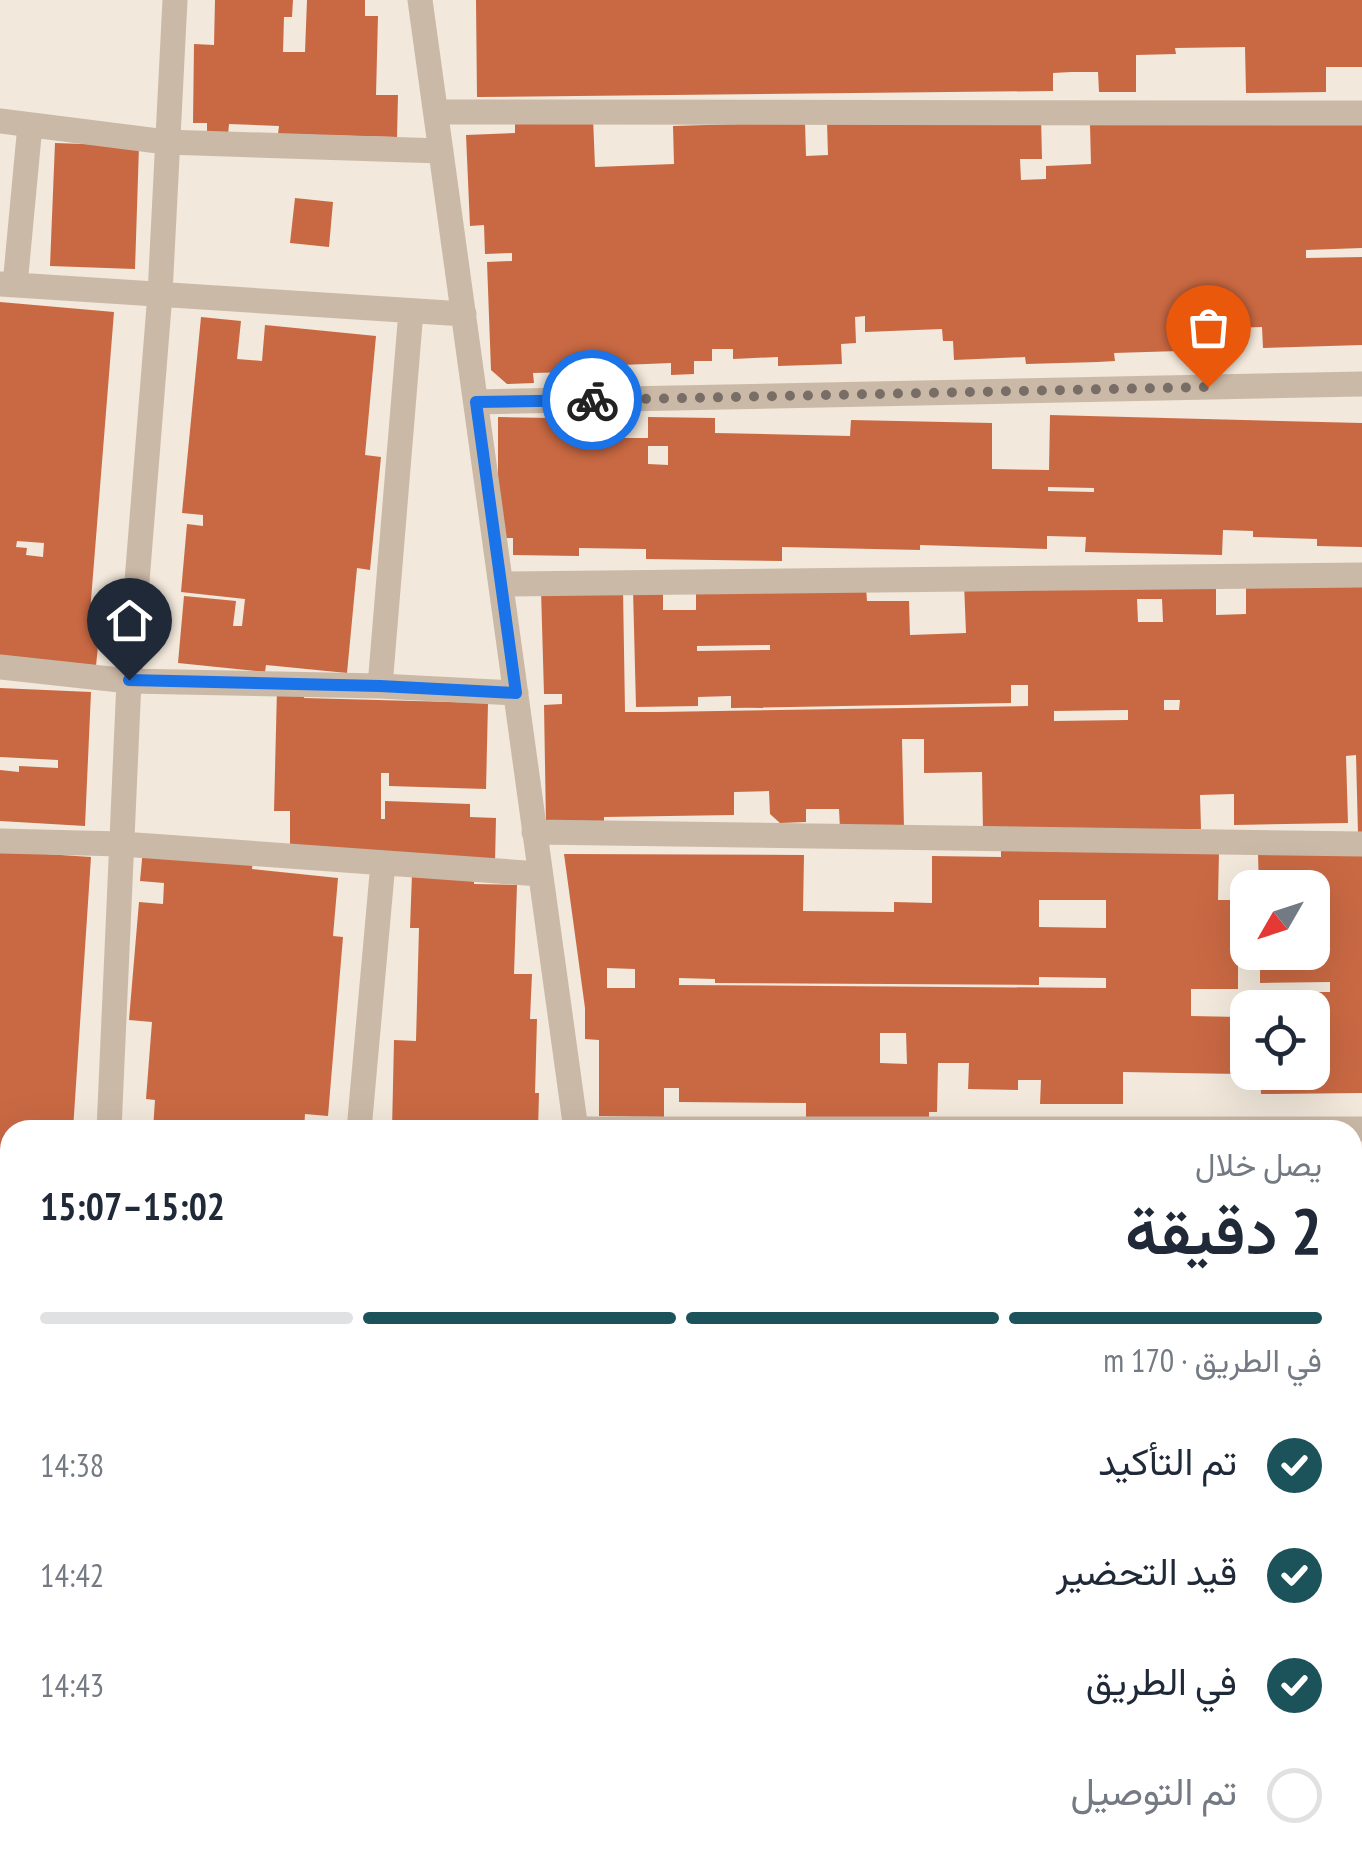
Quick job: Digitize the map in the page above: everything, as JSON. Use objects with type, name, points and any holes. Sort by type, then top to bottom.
[{"type":"street","points":[[109,1120],[129,680],[160,294],[175,0]]},
{"type":"street","points":[[420,0],[575,1120]]},
{"type":"street","points":[[436,112],[1362,113]]},
{"type":"street","points":[[0,122],[166,142],[442,152]]},
{"type":"street","points":[[30,125],[8,284],[464,314]]},
{"type":"street","points":[[380,686],[411,311]]},
{"type":"street","points":[[476,402],[1362,384]]},
{"type":"street","points":[[502,584],[1362,575]]},
{"type":"street","points":[[0,666],[129,680],[516,693]]},
{"type":"street","points":[[534,832],[1362,844]]},
{"type":"street","points":[[0,840],[122,844],[540,874]]},
{"type":"street","points":[[360,1120],[383,863]]},
{"type":"building","points":[[215,0],[293,0],[292,17],[284,17],[283,52],[305,52],[307,0],[365,0],[365,16],[378,16],[376,95],[398,95],[397,137],[278,134],[279,126],[229,124],[228,135],[207,135],[207,123],[193,123],[194,44],[214,45]]},
{"type":"building","points":[[476,0],[1362,0],[1362,67],[1326,67],[1326,92],[1246,93],[1245,47],[1175,48],[1176,54],[1136,55],[1136,92],[1099,92],[1098,72],[1071,72],[1053,73],[1053,91],[477,97]]},
{"type":"building","points":[[593,117],[595,167],[674,164],[673,126],[805,122],[806,156],[828,155],[827,122],[1041,117],[1042,159],[1020,159],[1021,180],[1046,179],[1046,166],[1091,164],[1090,125],[1362,121],[1362,248],[1306,250],[1306,258],[1362,257],[1362,345],[1263,348],[1262,327],[1228,328],[1228,319],[1200,320],[1200,305],[1177,306],[1179,351],[1114,353],[1115,361],[1098,362],[1026,364],[1025,357],[954,360],[953,341],[943,341],[942,329],[865,332],[865,316],[855,317],[856,343],[841,344],[842,364],[778,366],[778,357],[733,359],[733,349],[712,349],[712,361],[694,361],[694,374],[671,375],[671,363],[572,367],[572,372],[533,373],[534,383],[507,384],[491,370],[487,262],[512,261],[512,253],[485,254],[484,225],[470,226],[466,135],[515,133],[515,120]]},
{"type":"building","points":[[55,143],[139,146],[135,269],[50,266]]},
{"type":"building","points":[[295,198],[333,202],[329,247],[290,243]]},
{"type":"building","points":[[0,302],[114,312],[89,625],[100,626],[96,666],[0,658]],"holes":[[[17,541],[44,543],[43,557],[26,555],[27,548],[16,547]]]},
{"type":"building","points":[[201,317],[241,321],[237,359],[262,361],[265,325],[376,336],[365,455],[381,457],[370,570],[357,568],[347,673],[266,665],[265,672],[178,663],[184,596],[236,601],[233,626],[242,626],[245,599],[181,592],[187,524],[203,526],[203,515],[182,513]]},
{"type":"building","points":[[1050,415],[1362,423],[1362,547],[1317,546],[1317,539],[1253,537],[1253,531],[1223,530],[1222,555],[1085,552],[1086,537],[1047,536],[1047,549],[920,545],[920,550],[782,547],[782,561],[646,559],[646,549],[579,548],[579,556],[513,555],[513,538],[502,538],[502,502],[498,502],[498,417],[609,419],[609,438],[648,438],[648,417],[715,418],[715,433],[850,436],[851,420],[992,423],[992,469],[1049,470]],"holes":[[[648,446],[668,446],[668,465],[648,464]],[[1048,487],[1094,488],[1094,492],[1048,491]]]},
{"type":"building","points":[[1216,579],[1216,615],[1246,614],[1246,581],[1362,580],[1362,833],[1358,833],[1356,755],[1346,756],[1348,823],[1234,825],[1234,794],[1200,795],[1201,829],[983,832],[982,772],[924,773],[924,739],[902,739],[904,828],[840,829],[839,809],[806,809],[806,822],[780,823],[770,814],[769,791],[734,792],[734,815],[604,817],[604,824],[546,824],[544,705],[562,704],[562,694],[544,694],[541,590],[623,589],[625,712],[1028,706],[1028,685],[1011,685],[1011,703],[731,708],[731,696],[698,697],[698,706],[636,707],[633,589],[663,589],[663,610],[696,610],[696,589],[866,587],[867,601],[909,601],[910,635],[966,633],[964,583]],"holes":[[[1137,599],[1162,599],[1163,622],[1138,622]],[[770,645],[770,650],[697,651],[697,646]],[[1164,700],[1180,700],[1179,710],[1164,710]],[[1128,710],[1128,720],[1054,721],[1054,711]]]},
{"type":"building","points":[[0,688],[91,692],[85,826],[0,821],[0,770],[19,772],[19,766],[58,768],[58,760],[0,757]]},
{"type":"building","points":[[277,689],[304,690],[304,698],[488,703],[486,789],[389,786],[389,773],[381,773],[381,819],[385,819],[385,801],[470,804],[470,817],[496,818],[495,862],[290,850],[290,811],[274,811]]},
{"type":"building","points":[[143,849],[253,859],[252,869],[338,878],[333,936],[343,937],[328,1116],[305,1114],[305,1120],[154,1120],[155,1100],[146,1099],[152,1022],[129,1020],[139,902],[163,904],[164,883],[140,881]]},
{"type":"building","points":[[1001,849],[1219,851],[1218,900],[1230,900],[1230,970],[1238,970],[1238,989],[1191,989],[1191,1016],[1230,1017],[1230,1074],[1123,1072],[1123,1104],[1040,1104],[1041,1080],[1018,1080],[1018,1090],[968,1089],[969,1063],[938,1063],[937,1112],[929,1112],[929,1119],[806,1118],[806,1103],[679,1102],[679,1088],[664,1088],[664,1117],[599,1116],[599,1040],[585,1039],[585,1008],[564,854],[804,855],[803,911],[894,912],[894,902],[932,903],[932,856],[1001,857]],"holes":[[[1039,900],[1106,900],[1106,928],[1039,927]],[[607,968],[635,969],[635,988],[607,988]],[[1039,977],[1106,978],[1106,988],[679,985],[679,978],[715,979],[715,983],[1039,985]],[[880,1033],[906,1033],[907,1064],[880,1063]]]},
{"type":"building","points":[[0,851],[91,857],[74,1120],[0,1120]]},
{"type":"building","points":[[1258,854],[1362,854],[1362,1093],[1261,1094],[1261,1090],[1330,1090],[1330,982],[1260,983],[1260,970],[1330,970],[1330,870],[1258,870]]},
{"type":"building","points":[[412,874],[474,876],[474,884],[517,885],[514,974],[532,974],[530,1019],[537,1019],[538,1120],[392,1120],[394,1040],[416,1041],[419,928],[410,928]]},
{"type":"way so far","points":[[592,400],[1208,387]]},
{"type":"route","points":[[129,680],[516,693],[476,402],[592,400]]}]
